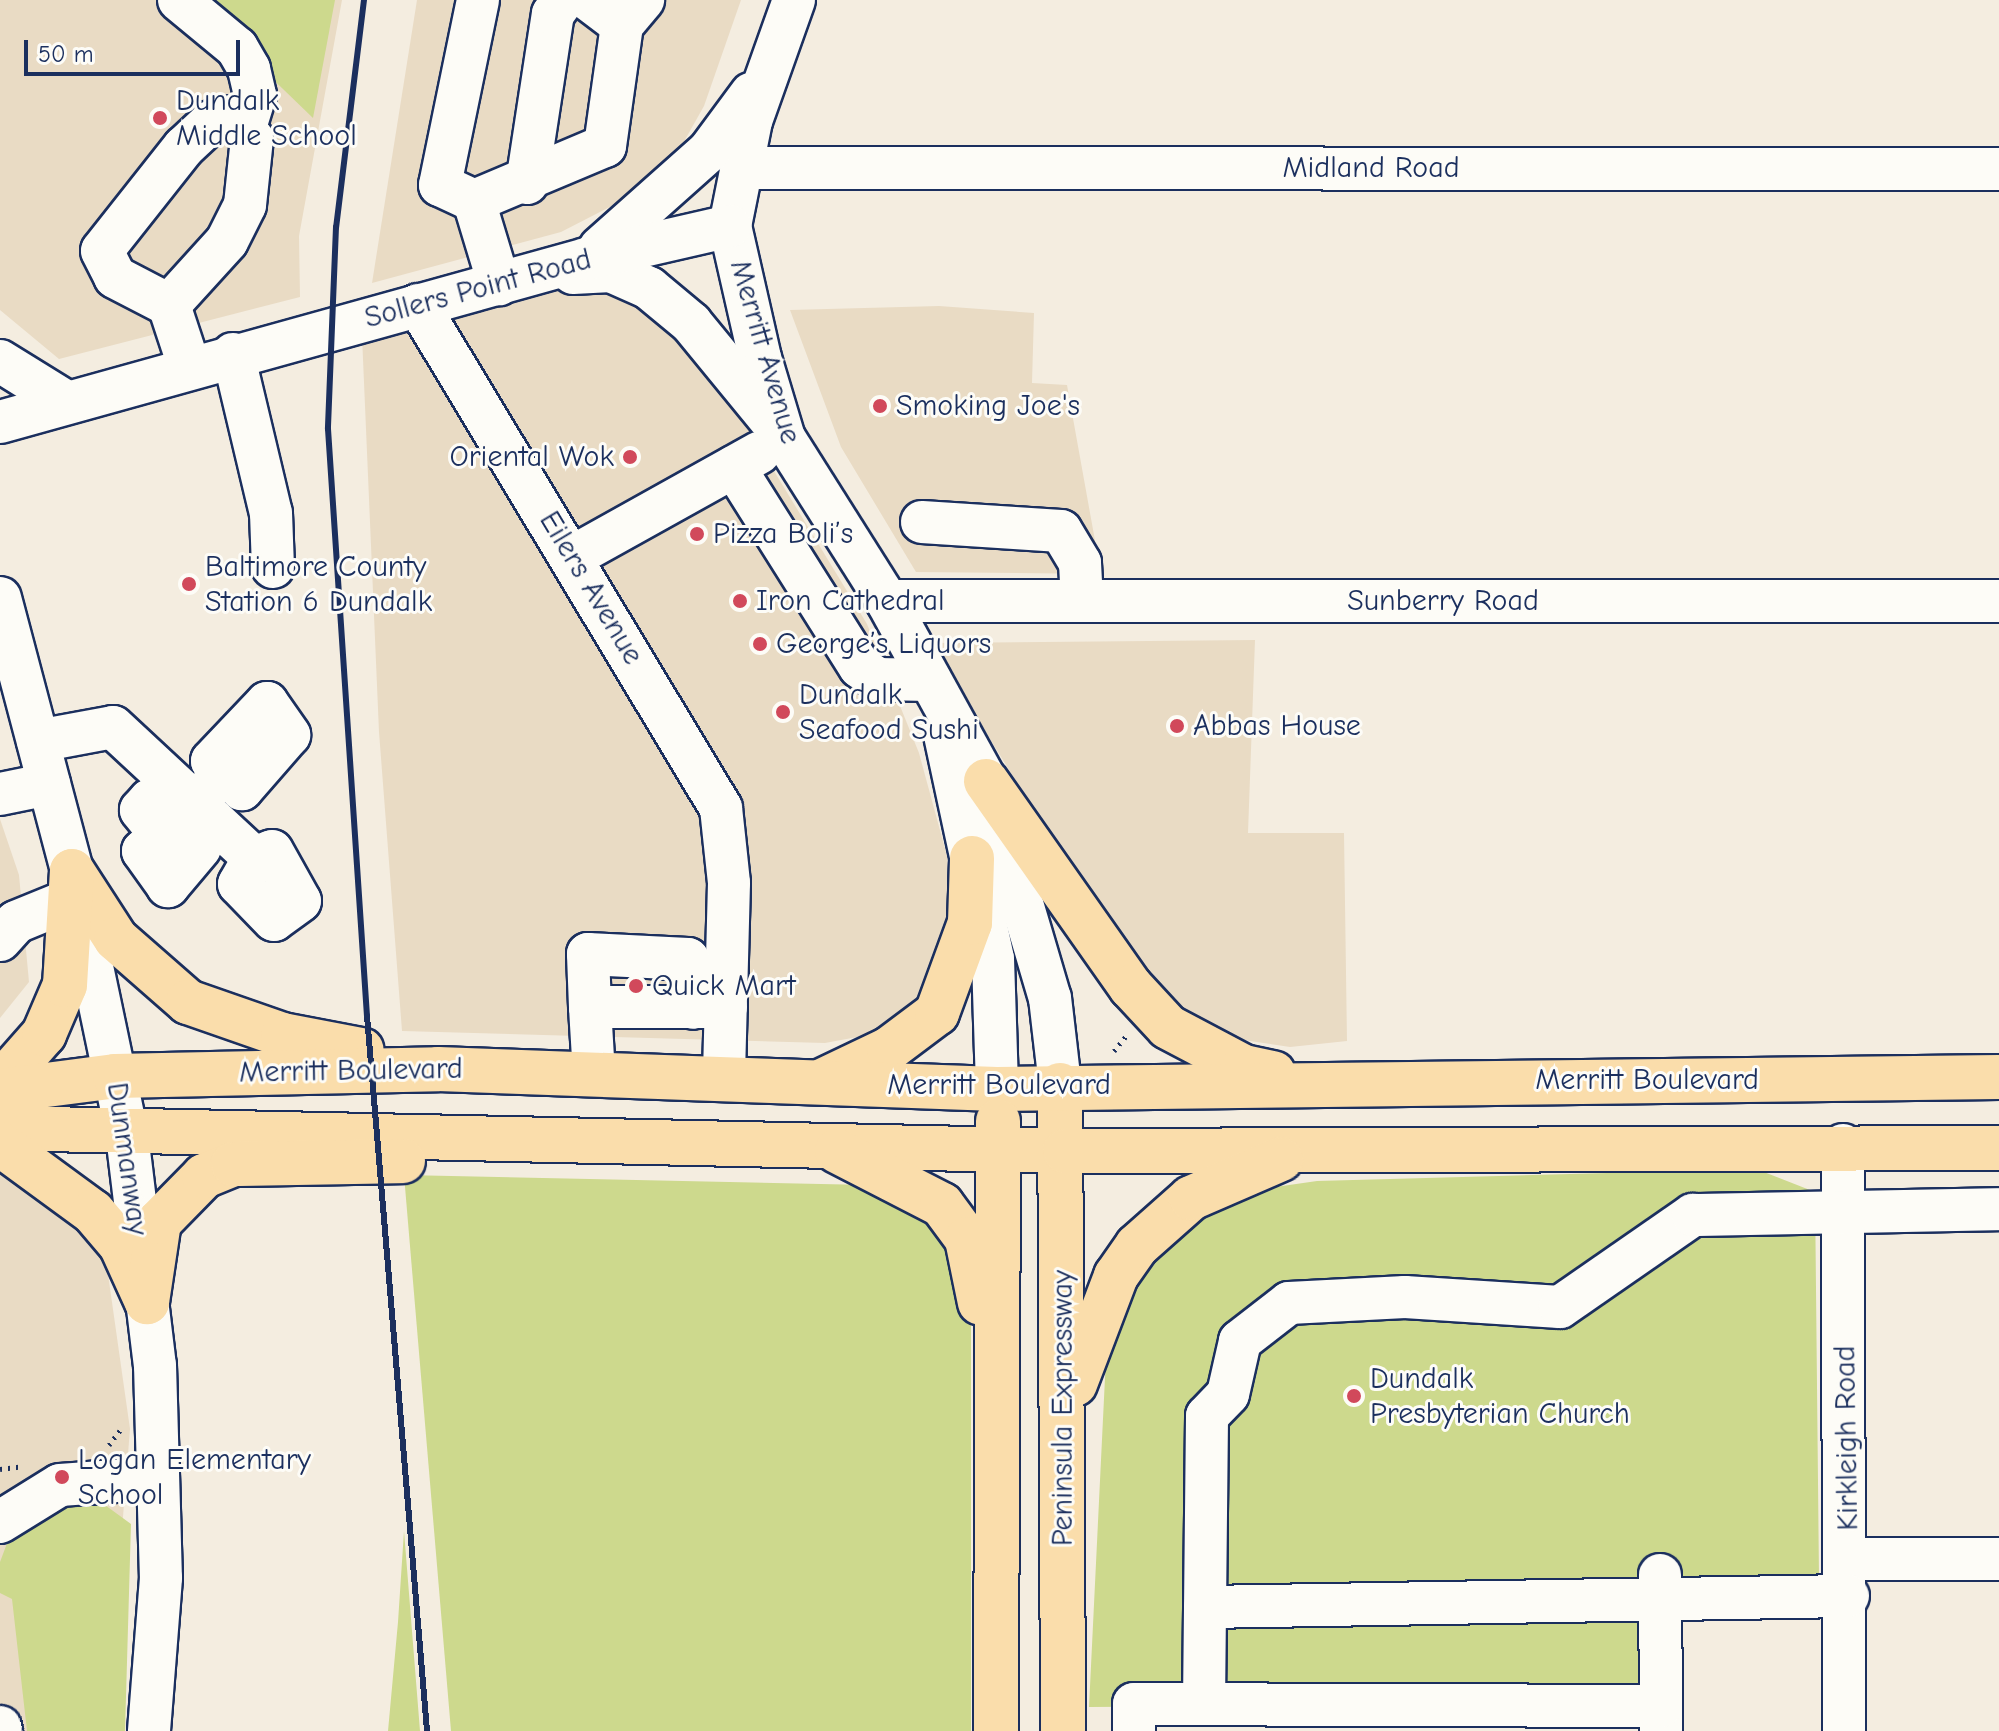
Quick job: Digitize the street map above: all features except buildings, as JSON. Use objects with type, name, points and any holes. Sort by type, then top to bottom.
[{"type":"main road","points":[[986,781],[1131,987],[1168,1027],[1244,1067],[1322,1082]]},
{"type":"main road","points":[[817,1083],[889,1049],[937,1013],[970,923],[972,858]]},
{"type":"main road","points":[[72,885],[116,939],[188,1002],[283,1035],[438,1069]]},
{"type":"main road","points":[[0,1084],[44,1034],[65,985],[72,885]]},
{"type":"main road","name":"Merritt Boulevard","points":[[0,1091],[115,1076],[438,1069],[997,1089],[1060,1085],[1999,1077]]},
{"type":"main road","points":[[127,1135],[146,1108],[171,1100],[434,1099],[585,1074]]},
{"type":"main road","name":"Peninsula Expressway","points":[[1060,1085],[1065,1151],[1062,1722]]},
{"type":"main road","points":[[996,1731],[999,1398],[997,1089]]},
{"type":"main road","name":"Merritt Boulevard","points":[[0,1128],[127,1135],[317,1132],[516,1142],[808,1141],[1065,1151],[1843,1145],[1999,1148]]},
{"type":"main road","points":[[808,1141],[892,1173],[954,1218],[967,1239],[999,1398]]},
{"type":"main road","points":[[147,1302],[159,1222],[207,1174],[233,1164],[381,1164],[516,1142]]},
{"type":"main road","points":[[0,1144],[93,1212],[121,1245],[147,1302]]},
{"type":"main road","points":[[1062,1424],[1095,1323],[1137,1246],[1213,1185],[1308,1149]]},
{"type":"street","points":[[169,305],[227,241],[245,205],[253,158],[245,127],[255,95],[249,69],[237,48],[179,0]]},
{"type":"street","points":[[478,0],[440,185],[474,201],[515,279],[611,271],[649,288],[691,323],[784,438],[572,557]]},
{"type":"street","points":[[527,183],[553,14],[563,0]]},
{"type":"street","points":[[474,201],[527,183],[605,146],[633,12],[589,0]]},
{"type":"street","points":[[730,226],[766,73],[794,0]]},
{"type":"street","points":[[586,259],[709,151],[766,73]]},
{"type":"street","points":[[189,366],[169,305],[115,277],[102,251],[211,122],[232,117],[245,127]]},
{"type":"street","name":"Midland Road","points":[[742,168],[1999,169]]},
{"type":"street","name":"Sollers Point Road","points":[[0,422],[189,366],[586,259],[730,226]]},
{"type":"street","name":"Merritt Avenue","points":[[730,226],[784,438],[887,601],[986,781],[1050,998],[1060,1085]]},
{"type":"street","name":"Eilers Avenue","points":[[418,305],[710,783],[721,808],[729,883],[710,1007],[724,1080]]},
{"type":"street","points":[[233,354],[271,513],[273,567]]},
{"type":"street","points":[[0,361],[66,402]]},
{"type":"street","points":[[734,467],[860,667],[878,679],[930,680]]},
{"type":"street","points":[[922,522],[1061,531],[1080,563],[1082,601]]},
{"type":"street","name":"Dunmanway","points":[[0,598],[12,689],[38,741],[127,1135],[147,1302],[158,1478],[161,1578],[149,1731]]},
{"type":"street","name":"Sunberry Road","points":[[887,601],[1999,601]]},
{"type":"street","name":"Merritt Avenue","points":[[930,680],[993,959],[997,1089]]},
{"type":"street","points":[[38,741],[113,727],[176,820],[254,858]]},
{"type":"street","points":[[176,820],[225,773]]},
{"type":"street","points":[[0,794],[49,784]]},
{"type":"street","points":[[0,940],[16,922],[72,885]]},
{"type":"street","points":[[585,1074],[590,1007],[710,1007]]},
{"type":"street","name":"Kirkleigh Road","points":[[1843,1145],[1848,1578],[1844,1731]]},
{"type":"street","points":[[1204,1704],[1207,1416],[1228,1394],[1240,1341],[1289,1303],[1405,1297],[1560,1307],[1693,1215],[1999,1209]]},
{"type":"street","points":[[0,1522],[60,1485],[158,1478]]},
{"type":"street","points":[[1205,1607],[1848,1578],[1999,1559]]},
{"type":"street","points":[[1134,1731],[1134,1704],[1661,1719],[1660,1587]]},
{"type":"path","points":[[1111,1066],[1112,1053],[1136,1024]]},
{"type":"shaded area","name":"Dundalk Middle School","points":[[0,0],[342,0],[299,236],[300,297],[59,359],[0,310]]},
{"type":"shaded area","points":[[417,0],[741,0],[704,106],[677,154],[635,194],[561,232],[372,283]]},
{"type":"shaded area","points":[[608,282],[695,341],[867,624],[919,753],[947,856],[953,945],[936,993],[895,1030],[825,1043],[402,1031],[379,732],[362,336],[547,287]]},
{"type":"shaded area","points":[[939,306],[1034,313],[1032,383],[1067,385],[1101,574],[916,572],[841,447],[790,310]]},
{"type":"shaded area","points":[[1255,640],[1248,833],[1344,833],[1347,1041],[1290,1047],[1210,1035],[1167,1002],[1086,895],[931,643]]},
{"type":"shaded area","points":[[0,819],[19,875],[29,982],[0,1018]]},
{"type":"shaded area","name":"Logan Elementary School","points":[[0,1156],[104,1246],[130,1429],[106,1731],[0,1731]]},
{"type":"green space","points":[[191,0],[335,0],[313,118]]},
{"type":"green space","points":[[1756,1169],[1815,1192],[1819,1578],[1644,1587],[1644,1693],[1622,1703],[1089,1707],[1108,1316],[1145,1249],[1212,1196],[1317,1181]]},
{"type":"green space","points":[[404,1175],[868,1185],[944,1224],[971,1292],[971,1731],[451,1731]]},
{"type":"green space","points":[[94,1497],[131,1524],[125,1731],[27,1731],[12,1599],[0,1593],[0,1562],[12,1530],[35,1514]]},
{"type":"green space","points":[[404,1531],[420,1731],[388,1731],[398,1622]]},
{"type":"railway","points":[[364,0],[336,227],[328,429],[367,1016],[427,1731]]},
{"type":"place","name":"Dundalk Middle School","points":[[160,118]]},
{"type":"place","name":"Smoking Joe's","points":[[880,406]]},
{"type":"place","name":"Oriental Wok","points":[[630,457]]},
{"type":"place","name":"Pizza Boli’s","points":[[697,534]]},
{"type":"place","name":"Baltimore County Station 6 Dundalk","points":[[189,584]]},
{"type":"place","name":"Iron Cathedral","points":[[740,601]]},
{"type":"place","name":"George’s Liquors","points":[[760,644]]},
{"type":"place","name":"Dundalk Seafood Sushi","points":[[783,712]]},
{"type":"place","name":"Abbas House","points":[[1177,726]]},
{"type":"place","name":"Quick Mart","points":[[636,986]]},
{"type":"place","name":"Dundalk Presbyterian Church","points":[[1354,1396]]},
{"type":"place","name":"Logan Elementary School","points":[[62,1477]]}]
